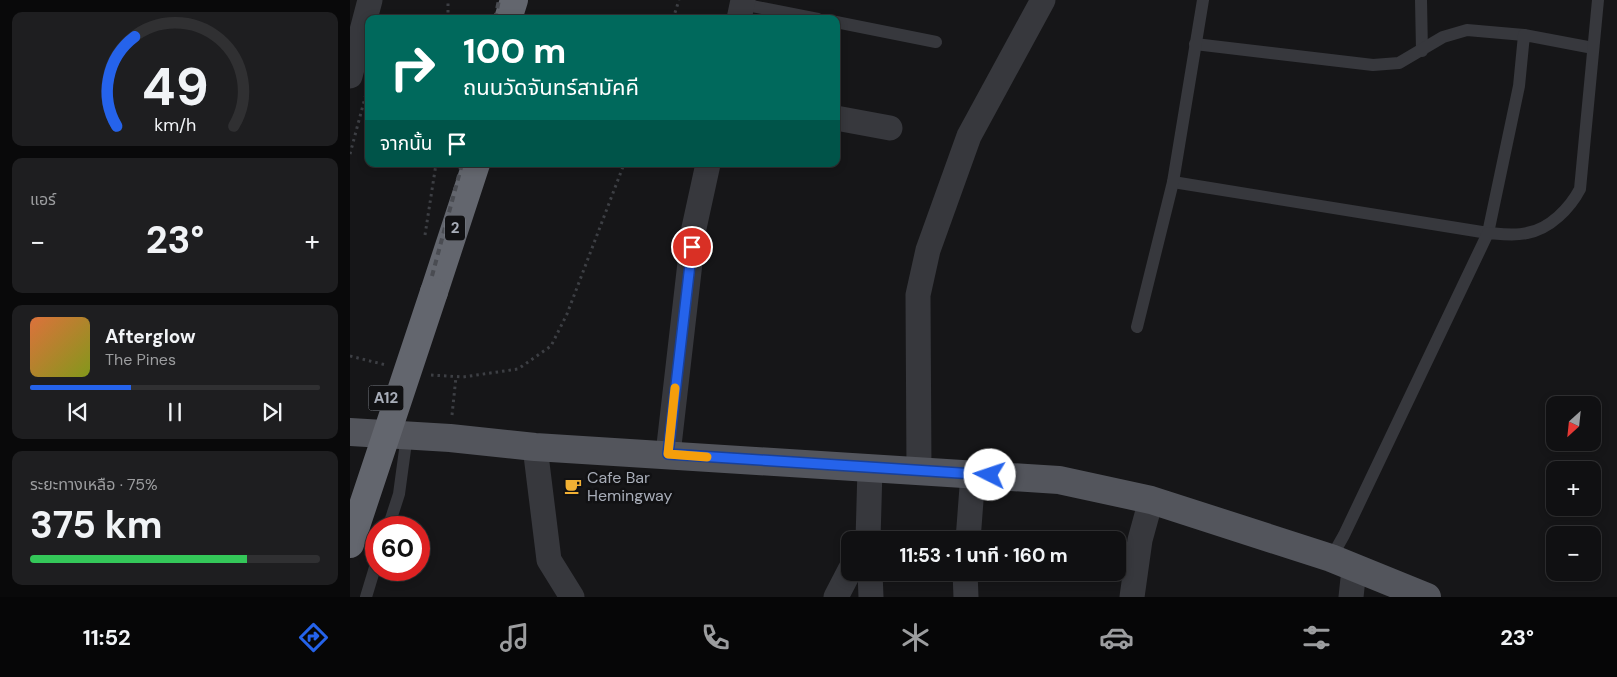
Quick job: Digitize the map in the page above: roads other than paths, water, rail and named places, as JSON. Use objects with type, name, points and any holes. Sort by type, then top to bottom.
[{"type":"highway","points":[[509,15],[514,0]]},
{"type":"highway","points":[[525,15],[531,0]]},
{"type":"highway","name":"2","points":[[428,290],[460,167]]},
{"type":"highway","name":"2","points":[[428,290],[475,167]]},
{"type":"highway","points":[[350,544],[428,290]]},
{"type":"highway","name":"A12","points":[[350,508],[428,290]]},
{"type":"main road","points":[[350,432],[407,435],[535,447],[1059,480],[1151,500],[1342,564],[1427,597]]},
{"type":"street","points":[[368,15],[370,0]]},
{"type":"street","points":[[919,471],[918,295],[928,250],[969,136],[1043,0]]},
{"type":"street","points":[[358,84],[365,35]]},
{"type":"street","points":[[840,119],[890,128]]},
{"type":"street","points":[[668,454],[694,228],[707,167]]},
{"type":"street","points":[[535,447],[548,560],[572,597]]},
{"type":"street","points":[[868,531],[870,468]]},
{"type":"street","points":[[969,531],[974,474]]},
{"type":"street","points":[[1132,597],[1140,540],[1151,500]]},
{"type":"street","points":[[1342,564],[1351,597]]},
{"type":"street","points":[[836,597],[844,581]]},
{"type":"street","points":[[870,581],[870,597]]},
{"type":"street","points":[[966,581],[966,597]]},
{"type":"lane","points":[[1138,327],[1173,182],[1203,0]]},
{"type":"lane","points":[[1421,0],[1422,51]]},
{"type":"lane","points":[[1173,182],[1488,233],[1529,233],[1554,220],[1572,205],[1580,190],[1598,0]]},
{"type":"lane","points":[[741,8],[790,15]]},
{"type":"lane","points":[[840,23],[936,42]]},
{"type":"lane","points":[[1195,44],[1373,65],[1398,64],[1444,37],[1467,30],[1524,35],[1593,48]]},
{"type":"lane","points":[[1342,564],[1348,526],[1488,233],[1519,86],[1524,35]]},
{"type":"lane","points":[[392,516],[399,494],[407,435]]},
{"type":"lane","points":[[366,597],[371,581]]},
{"type":"railway","points":[[496,15],[499,0]]},
{"type":"railway","points":[[350,527],[428,291],[461,167]]},
{"type":"place","name":"Cafe Bar Hemingway","points":[[573,486]]}]
